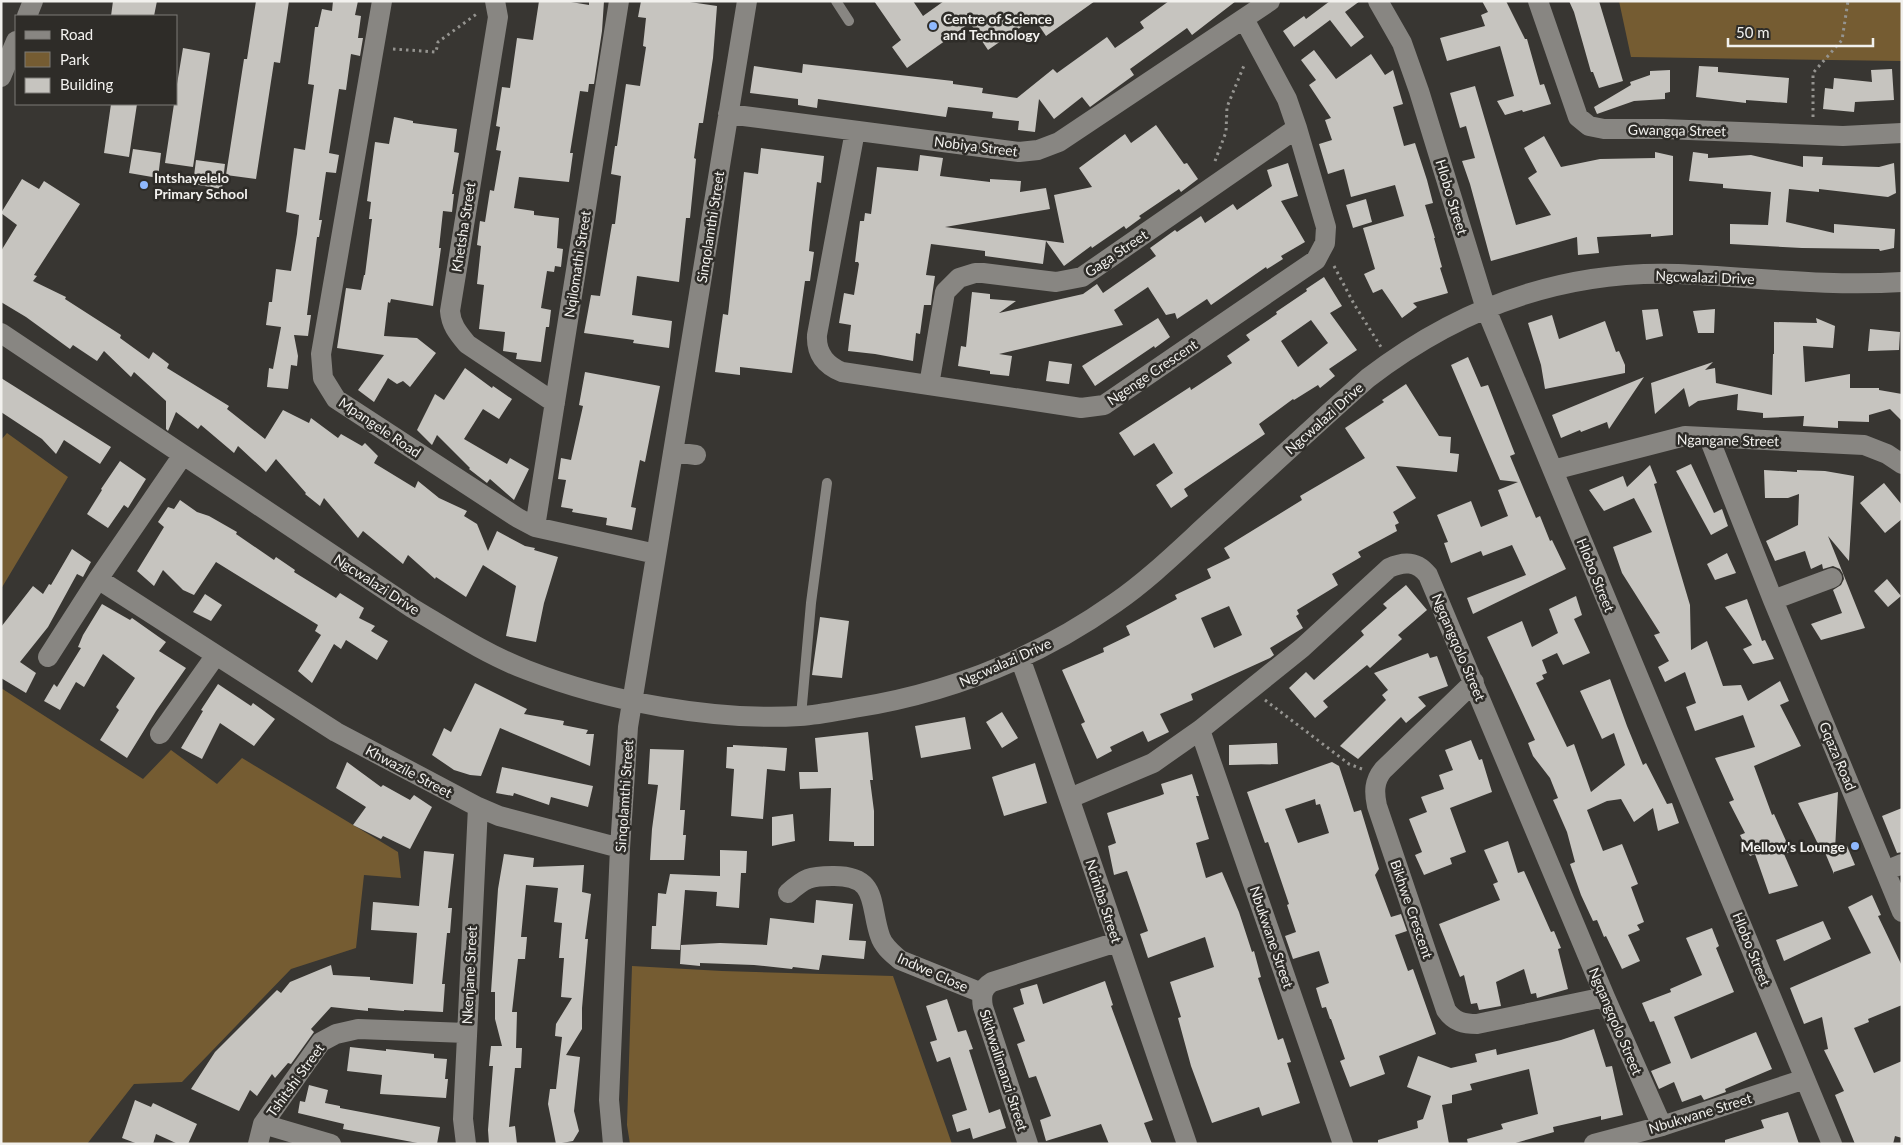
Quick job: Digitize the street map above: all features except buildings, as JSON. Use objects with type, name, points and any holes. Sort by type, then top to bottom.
[{"type":"street","points":[[27,15],[33,1]]},
{"type":"street","name":"Mpangele Road","points":[[382,1],[321,354],[323,378],[336,398],[534,527],[656,554]]},
{"type":"street","name":"Nqilomathi Street","points":[[534,527],[619,1]]},
{"type":"street","name":"Sinqolamthi Street","points":[[613,1144],[609,1100],[620,848],[632,701],[746,1]]},
{"type":"street","name":"Nobiya Street","points":[[728,114],[1019,152],[1038,150],[1059,142],[1270,1]]},
{"type":"street","name":"Hlobo Street","points":[[1378,1],[1402,43],[1419,91],[1486,308],[1832,1144]]},
{"type":"street","name":"Gwangqa Street","points":[[1538,1],[1578,117],[1589,126],[1604,129],[1663,129],[1813,135],[1858,136],[1902,133]]},
{"type":"street","name":"Khetsha Street","points":[[488,6],[498,17],[450,311],[451,320],[456,331],[467,344],[554,403]]},
{"type":"street","points":[[1244,19],[1287,99],[1297,128],[1326,227],[1323,250],[1316,260]]},
{"type":"street","points":[[8,67],[15,43]]},
{"type":"street","name":"Gaga Street","points":[[929,386],[945,292],[959,278],[975,273],[1056,282],[1082,277],[1297,128]]},
{"type":"street","name":"Ngenge Crescent","points":[[854,131],[817,335],[819,351],[827,364],[842,372],[1082,408],[1104,405],[1316,260]]},
{"type":"street","name":"Ngcwalazi Drive","points":[[1,334],[412,608],[525,670],[573,686],[632,701],[713,714],[801,716],[918,696],[972,678],[1020,658],[1070,633],[1117,602],[1164,564],[1347,397],[1390,361],[1438,331],[1486,308],[1542,289],[1626,275],[1676,274],[1786,281],[1902,282]]},
{"type":"street","name":"Ngangane Street","points":[[1553,470],[1676,437],[1864,445],[1887,454],[1902,464]]},
{"type":"street","name":"Gqaza Road","points":[[1709,438],[1773,600],[1894,867],[1902,912]]},
{"type":"street","points":[[673,452],[696,455]]},
{"type":"street","points":[[48,658],[98,579],[183,455]]},
{"type":"street","name":"Ngqangqolo Street","points":[[1070,798],[1148,766],[1200,730],[1302,648],[1389,568],[1404,563],[1418,565],[1428,575],[1605,997],[1662,1126]]},
{"type":"street","points":[[1773,600],[1832,578]]},
{"type":"street","name":"Khwazile Street","points":[[98,579],[336,732],[478,807],[499,816],[620,848]]},
{"type":"street","points":[[160,734],[216,656]]},
{"type":"street","name":"Nciniba Street","points":[[1020,658],[1070,798],[1117,942],[1187,1144]]},
{"type":"street","points":[[1379,775],[1474,682]]},
{"type":"street","name":"Nbukwane Street","points":[[1200,730],[1343,1144]]},
{"type":"street","name":"Bikhwe Crescent","points":[[1379,775],[1374,790],[1377,806],[1450,1017],[1463,1023],[1478,1024],[1605,997]]},
{"type":"street","name":"Nkenjane Street","points":[[466,1144],[463,1119],[478,807]]},
{"type":"street","name":"Indwe Close","points":[[788,893],[810,877],[844,876],[855,878],[869,892],[880,936],[894,955],[900,960],[982,994]]},
{"type":"street","name":"Sikhwalimanzi Street","points":[[1028,1144],[983,1007],[982,994],[985,988],[992,982],[1117,942]]},
{"type":"street","name":"Tshitshi Street","points":[[258,1144],[262,1124],[321,1042],[336,1034],[358,1029],[467,1032]]},
{"type":"street","name":"Nbukwane Street","points":[[1594,1144],[1662,1126],[1806,1079]]},
{"type":"street","points":[[262,1124],[331,1144]]},
{"type":"lane","points":[[836,1],[849,21]]},
{"type":"lane","points":[[801,716],[810,603],[827,484]]},
{"type":"path","points":[[1813,135],[1813,73],[1842,40],[1848,1]]},
{"type":"path","points":[[374,47],[436,52],[438,42],[488,6]]},
{"type":"path","points":[[1215,185],[1211,178],[1211,171],[1226,132],[1227,107],[1248,54],[1258,42]]},
{"type":"path","points":[[1316,260],[1334,266],[1382,350]]},
{"type":"path","points":[[1251,689],[1349,764],[1379,775]]},
{"type":"green space","points":[[1619,1],[1902,1],[1902,61],[1631,57]]},
{"type":"green space","points":[[7,433],[68,477],[1,589],[1,440]]},
{"type":"green space","points":[[1,688],[143,779],[171,750],[217,784],[242,758],[398,852],[401,878],[364,875],[356,948],[291,969],[182,1082],[134,1084],[87,1144],[1,1144]]},
{"type":"green space","points":[[632,966],[722,971],[893,976],[952,1144],[630,1144],[627,1125]]},
{"type":"place","name":"Centre of Science and Technology","points":[[933,26]]},
{"type":"place","name":"Intshayelelo Primary School","points":[[144,185]]},
{"type":"place","name":"Mellow's Lounge","points":[[1855,846]]}]
